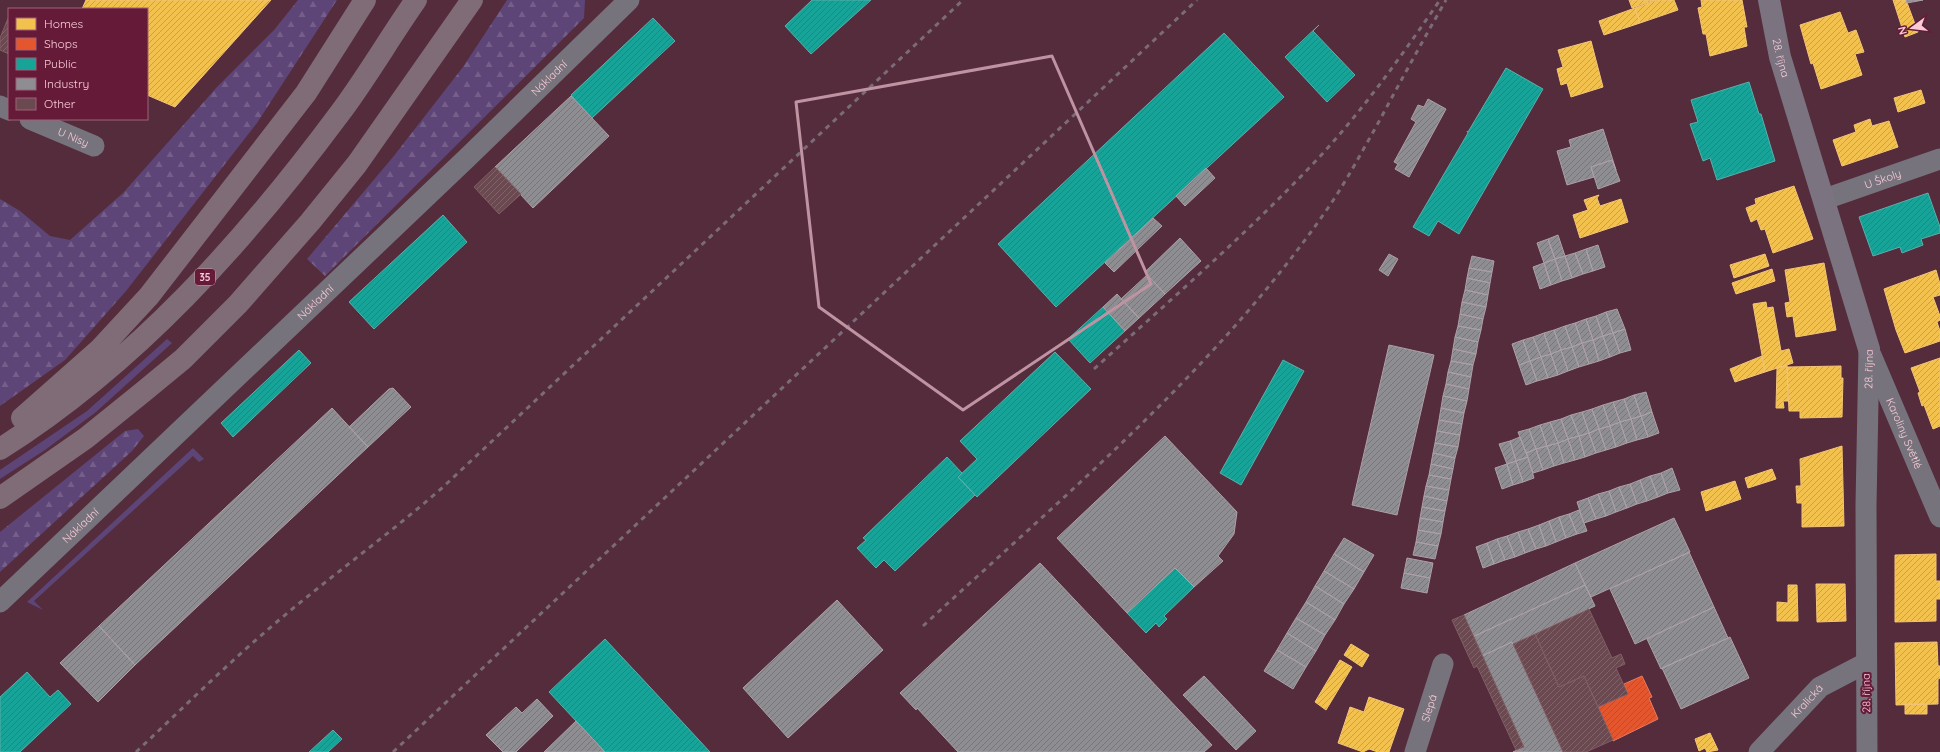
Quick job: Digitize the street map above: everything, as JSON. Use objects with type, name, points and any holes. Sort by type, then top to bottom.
[{"type":"highway","points":[[0,438],[100,349],[149,296],[306,93],[364,0]]},
{"type":"highway","name":"35","points":[[0,448],[83,389],[172,311],[224,256],[266,208],[340,112],[416,0]]},
{"type":"highway","points":[[0,498],[86,438],[143,392],[183,358],[238,304],[310,222],[357,164],[472,0]]},
{"type":"street","name":"Nákladní","points":[[0,602],[468,157],[629,0]]},
{"type":"street","name":"28. října","points":[[1769,0],[1780,57],[1869,349],[1866,505],[1867,752]]},
{"type":"street","name":"U Nisy","points":[[32,120],[94,146]]},
{"type":"street","name":"U Školy","points":[[1824,199],[1940,159]]},
{"type":"street","name":"Karoliny Světlé","points":[[1869,349],[1940,517]]},
{"type":"street","name":"Kralická","points":[[1760,752],[1820,687],[1866,663]]},
{"type":"street","name":"Slepá","points":[[1415,752],[1443,664]]},
{"type":"highlighted area","points":[[1052,56],[1151,284],[963,410],[819,307],[796,102]]},
{"type":"green space","points":[[298,0],[337,0],[257,123],[126,291],[65,360],[0,406],[0,199],[20,211],[50,236],[70,240],[123,193],[217,87],[274,30]]},
{"type":"green space","points":[[507,0],[585,0],[584,18],[325,276],[307,259],[393,157],[463,67]]},
{"type":"green space","points":[[167,339],[172,343],[96,412],[45,450],[0,479],[0,470],[87,411]]},
{"type":"green space","points":[[138,429],[144,436],[132,451],[0,572],[0,532],[125,431]]},
{"type":"green space","points":[[193,448],[204,459],[199,462],[193,456],[34,601],[43,610],[27,602]]},
{"type":"building: Homes","points":[[86,0],[271,0],[175,107],[148,95],[148,8],[82,8]]},
{"type":"building: Homes","points":[[1629,0],[1655,0],[1632,8]]},
{"type":"building: Homes","points":[[1657,0],[1674,0],[1678,10],[1640,23],[1635,8]]},
{"type":"building: Homes","points":[[1701,0],[1742,0],[1747,27],[1744,27],[1747,46],[1710,56],[1706,34],[1703,34],[1698,8],[1702,7]]},
{"type":"building: Homes","points":[[1893,0],[1906,0],[1918,32],[1905,37]]},
{"type":"building: Homes","points":[[1635,8],[1640,23],[1604,35],[1599,21]]},
{"type":"building: Homes","points":[[1840,12],[1848,33],[1856,30],[1864,52],[1855,54],[1862,75],[1821,89],[1813,63],[1811,64],[1800,25]]},
{"type":"building: Homes","points":[[1591,41],[1603,87],[1571,97],[1567,83],[1561,85],[1557,69],[1563,67],[1558,50]]},
{"type":"building: Homes","points":[[1921,90],[1925,103],[1898,112],[1894,98]]},
{"type":"building: Homes","points":[[1870,119],[1872,126],[1889,121],[1898,147],[1842,166],[1833,140],[1856,132],[1854,125]]},
{"type":"building: Homes","points":[[1794,186],[1813,239],[1773,253],[1765,229],[1761,230],[1757,219],[1751,222],[1746,208],[1756,204],[1755,199]]},
{"type":"building: Homes","points":[[1599,195],[1597,198],[1600,206],[1621,199],[1628,222],[1580,238],[1573,215],[1588,210],[1584,200]]},
{"type":"building: Homes","points":[[1765,254],[1769,266],[1734,278],[1730,265]]},
{"type":"building: Homes","points":[[1824,263],[1836,330],[1796,337],[1793,316],[1787,317],[1785,303],[1790,302],[1785,270]]},
{"type":"building: Homes","points":[[1772,269],[1775,281],[1736,294],[1732,283]]},
{"type":"building: Homes","points":[[1936,270],[1940,284],[1940,295],[1933,297],[1940,316],[1940,320],[1937,322],[1940,331],[1940,341],[1905,353],[1896,330],[1884,289]]},
{"type":"building: Homes","points":[[1766,302],[1767,308],[1773,307],[1781,351],[1789,349],[1793,363],[1765,372],[1753,304]]},
{"type":"building: Homes","points":[[1762,356],[1765,372],[1735,382],[1730,369]]},
{"type":"building: Homes","points":[[1940,358],[1940,426],[1933,429],[1924,405],[1922,406],[1918,393],[1920,392],[1911,368]]},
{"type":"building: Homes","points":[[1787,365],[1788,401],[1783,401],[1784,408],[1776,408],[1777,368]]},
{"type":"building: Homes","points":[[1841,366],[1841,378],[1843,378],[1842,417],[1800,418],[1800,411],[1789,411],[1787,367]]},
{"type":"building: Homes","points":[[1842,446],[1844,526],[1802,527],[1802,503],[1797,503],[1796,486],[1801,486],[1800,459]]},
{"type":"building: Homes","points":[[1772,469],[1776,479],[1748,488],[1745,478]]},
{"type":"building: Homes","points":[[1735,481],[1741,499],[1706,511],[1701,492]]},
{"type":"building: Homes","points":[[1936,554],[1936,581],[1940,581],[1940,599],[1936,599],[1936,621],[1895,622],[1895,555]]},
{"type":"building: Homes","points":[[1816,584],[1845,584],[1846,621],[1817,622]]},
{"type":"building: Homes","points":[[1788,585],[1797,585],[1798,621],[1777,621],[1777,602],[1788,603]]},
{"type":"building: Homes","points":[[1937,642],[1938,666],[1940,666],[1940,678],[1938,679],[1938,704],[1896,705],[1895,643]]},
{"type":"building: Homes","points":[[1351,644],[1369,655],[1362,667],[1344,655]]},
{"type":"building: Homes","points":[[1340,660],[1352,667],[1326,710],[1315,702]]},
{"type":"building: Homes","points":[[1369,697],[1404,709],[1389,752],[1378,752],[1369,749],[1363,752],[1338,743],[1350,707],[1364,712]]},
{"type":"building: Homes","points":[[1905,704],[1927,704],[1927,714],[1905,714]]},
{"type":"building: Homes","points":[[1710,733],[1718,750],[1707,752],[1705,748],[1699,751],[1695,739]]},
{"type":"building: Shops","points":[[1642,676],[1652,697],[1649,698],[1658,719],[1613,741],[1598,707],[1628,694],[1624,684]]},
{"type":"building: Public","points":[[812,0],[871,0],[811,54],[785,26]]},
{"type":"building: Public","points":[[653,18],[675,41],[592,118],[571,95]]},
{"type":"building: Public","points":[[1319,25],[1313,31],[1355,75],[1327,102],[1285,57]]},
{"type":"building: Public","points":[[1224,33],[1284,97],[1056,307],[998,244]]},
{"type":"building: Public","points":[[1506,68],[1543,89],[1459,234],[1438,221],[1429,236],[1413,227],[1468,133],[1467,131],[1468,132]]},
{"type":"building: Public","points":[[1749,82],[1759,114],[1761,114],[1775,161],[1717,180],[1710,158],[1703,161],[1690,124],[1698,122],[1691,100]]},
{"type":"building: Public","points":[[1928,193],[1940,227],[1940,233],[1921,239],[1923,245],[1902,253],[1900,247],[1873,256],[1859,217]]},
{"type":"building: Public","points":[[443,215],[467,242],[374,329],[349,302]]},
{"type":"building: Public","points":[[1103,307],[1125,331],[1090,363],[1068,339]]},
{"type":"building: Public","points":[[299,350],[311,363],[233,437],[221,423]]},
{"type":"building: Public","points":[[1055,352],[1091,389],[977,497],[958,477],[977,459],[960,441]]},
{"type":"building: Public","points":[[1283,360],[1304,371],[1241,485],[1220,473]]},
{"type":"building: Public","points":[[947,457],[962,473],[958,477],[975,495],[895,571],[884,560],[876,568],[857,548],[866,540],[863,538]]},
{"type":"building: Public","points":[[1175,568],[1194,587],[1164,616],[1167,619],[1159,627],[1156,623],[1146,633],[1127,613]]},
{"type":"building: Public","points":[[605,639],[710,752],[605,752],[549,692]]},
{"type":"building: Public","points":[[27,672],[50,697],[58,690],[71,704],[20,752],[0,752],[0,697]]},
{"type":"building: Public","points":[[333,730],[342,739],[328,752],[309,752]]},
{"type":"building: Industry","points":[[1906,0],[1923,0],[1907,3]]},
{"type":"building: Industry","points":[[571,96],[609,136],[533,208],[495,167]]},
{"type":"building: Industry","points":[[1428,99],[1446,109],[1409,177],[1395,169],[1398,164],[1394,162],[1416,122],[1411,119],[1418,105],[1424,107]]},
{"type":"building: Industry","points":[[1603,129],[1616,170],[1612,160],[1591,167],[1594,177],[1567,185],[1557,151],[1571,147],[1569,140]]},
{"type":"building: Industry","points":[[1612,160],[1620,181],[1598,189],[1591,167]]},
{"type":"building: Industry","points":[[1206,168],[1215,178],[1185,206],[1176,196]]},
{"type":"building: Industry","points":[[1153,218],[1162,226],[1114,272],[1105,263]]},
{"type":"building: Industry","points":[[1558,235],[1565,256],[1555,259],[1548,239]]},
{"type":"building: Industry","points":[[1180,238],[1201,261],[1165,294],[1145,272]]},
{"type":"building: Industry","points":[[1548,239],[1555,259],[1544,263],[1537,243]]},
{"type":"building: Industry","points":[[1598,245],[1605,267],[1593,271],[1586,249]]},
{"type":"building: Industry","points":[[1586,249],[1593,271],[1583,274],[1575,253]]},
{"type":"building: Industry","points":[[1575,253],[1583,274],[1572,278],[1565,256]]},
{"type":"building: Industry","points":[[1389,254],[1398,259],[1388,276],[1379,270]]},
{"type":"building: Industry","points":[[1472,256],[1494,261],[1492,272],[1469,268]]},
{"type":"building: Industry","points":[[1565,256],[1572,278],[1562,281],[1555,259]]},
{"type":"building: Industry","points":[[1555,259],[1562,281],[1551,285],[1544,263]]},
{"type":"building: Industry","points":[[1544,263],[1551,285],[1540,289],[1533,267]]},
{"type":"building: Industry","points":[[1469,268],[1492,272],[1490,283],[1467,278]]},
{"type":"building: Industry","points":[[1147,275],[1165,294],[1139,318],[1121,299]]},
{"type":"building: Industry","points":[[1467,278],[1490,283],[1488,295],[1465,290]]},
{"type":"building: Industry","points":[[1465,290],[1488,295],[1486,307],[1462,302]]},
{"type":"building: Industry","points":[[1117,294],[1139,318],[1125,331],[1103,307]]},
{"type":"building: Industry","points":[[1462,302],[1486,307],[1483,319],[1460,314]]},
{"type":"building: Industry","points":[[1617,309],[1625,329],[1613,333],[1606,312]]},
{"type":"building: Industry","points":[[1606,312],[1613,333],[1603,336],[1596,316]]},
{"type":"building: Industry","points":[[1460,314],[1483,319],[1481,330],[1458,326]]},
{"type":"building: Industry","points":[[1596,316],[1603,336],[1593,340],[1586,319]]},
{"type":"building: Industry","points":[[1586,319],[1593,340],[1582,343],[1575,323]]},
{"type":"building: Industry","points":[[1575,323],[1582,343],[1572,347],[1565,326]]},
{"type":"building: Industry","points":[[1458,326],[1481,330],[1478,342],[1455,337]]},
{"type":"building: Industry","points":[[1565,326],[1572,347],[1561,350],[1554,330]]},
{"type":"building: Industry","points":[[1625,329],[1631,350],[1620,353],[1613,333]]},
{"type":"building: Industry","points":[[1554,330],[1561,350],[1551,354],[1544,333]]},
{"type":"building: Industry","points":[[1544,333],[1551,354],[1541,357],[1533,337]]},
{"type":"building: Industry","points":[[1613,333],[1620,353],[1610,357],[1603,336]]},
{"type":"building: Industry","points":[[1603,336],[1610,357],[1599,361],[1593,340]]},
{"type":"building: Industry","points":[[1455,337],[1478,342],[1476,354],[1453,349]]},
{"type":"building: Industry","points":[[1533,337],[1541,357],[1530,361],[1523,340]]},
{"type":"building: Industry","points":[[1523,340],[1530,361],[1519,365],[1512,344]]},
{"type":"building: Industry","points":[[1593,340],[1599,361],[1589,364],[1582,343]]},
{"type":"building: Industry","points":[[1582,343],[1589,364],[1579,367],[1572,347]]},
{"type":"building: Industry","points":[[1389,345],[1434,355],[1397,515],[1352,505]]},
{"type":"building: Industry","points":[[1572,347],[1579,367],[1568,371],[1561,350]]},
{"type":"building: Industry","points":[[1453,349],[1476,354],[1473,365],[1451,361]]},
{"type":"building: Industry","points":[[1561,350],[1568,371],[1558,375],[1551,354]]},
{"type":"building: Industry","points":[[1551,354],[1558,375],[1548,378],[1541,357]]},
{"type":"building: Industry","points":[[1541,357],[1548,378],[1537,381],[1530,361]]},
{"type":"building: Industry","points":[[1451,361],[1473,365],[1471,377],[1448,372]]},
{"type":"building: Industry","points":[[1530,361],[1537,381],[1526,385],[1519,365]]},
{"type":"building: Industry","points":[[1448,372],[1471,377],[1469,389],[1446,384]]},
{"type":"building: Industry","points":[[1446,384],[1469,389],[1467,401],[1443,396]]},
{"type":"building: Industry","points":[[393,388],[411,407],[368,447],[349,427],[389,389]]},
{"type":"building: Industry","points":[[1646,392],[1652,412],[1641,416],[1634,395]]},
{"type":"building: Industry","points":[[1634,395],[1641,416],[1631,419],[1624,399]]},
{"type":"building: Industry","points":[[1443,396],[1467,401],[1464,413],[1441,408]]},
{"type":"building: Industry","points":[[1624,399],[1631,419],[1620,422],[1613,402]]},
{"type":"building: Industry","points":[[1613,402],[1620,422],[1610,426],[1603,405]]},
{"type":"building: Industry","points":[[1603,405],[1610,426],[1599,429],[1592,409]]},
{"type":"building: Industry","points":[[332,408],[368,447],[135,665],[99,626]]},
{"type":"building: Industry","points":[[1441,408],[1464,413],[1462,424],[1439,420]]},
{"type":"building: Industry","points":[[1592,409],[1599,429],[1589,433],[1582,412]]},
{"type":"building: Industry","points":[[1582,412],[1589,433],[1579,436],[1571,415]]},
{"type":"building: Industry","points":[[1652,412],[1659,433],[1648,437],[1641,416]]},
{"type":"building: Industry","points":[[1571,415],[1579,436],[1568,439],[1561,419]]},
{"type":"building: Industry","points":[[1641,416],[1648,437],[1637,440],[1631,419]]},
{"type":"building: Industry","points":[[1561,419],[1568,439],[1558,443],[1550,422]]},
{"type":"building: Industry","points":[[1631,419],[1637,440],[1627,443],[1620,422]]},
{"type":"building: Industry","points":[[1439,420],[1462,424],[1460,435],[1437,431]]},
{"type":"building: Industry","points":[[1550,422],[1558,443],[1547,446],[1540,425]]},
{"type":"building: Industry","points":[[1620,422],[1627,443],[1616,447],[1610,426]]},
{"type":"building: Industry","points":[[1540,425],[1547,446],[1536,449],[1529,429]]},
{"type":"building: Industry","points":[[1610,426],[1616,447],[1606,450],[1599,429]]},
{"type":"building: Industry","points":[[1529,429],[1536,449],[1526,453],[1518,432]]},
{"type":"building: Industry","points":[[1599,429],[1606,450],[1596,453],[1589,433]]},
{"type":"building: Industry","points":[[1437,431],[1460,435],[1458,447],[1435,443]]},
{"type":"building: Industry","points":[[1589,433],[1596,453],[1585,457],[1579,436]]},
{"type":"building: Industry","points":[[1165,436],[1237,512],[1234,534],[1218,556],[1223,561],[1194,587],[1175,568],[1127,613],[1057,538]]},
{"type":"building: Industry","points":[[1579,436],[1585,457],[1575,460],[1568,439]]},
{"type":"building: Industry","points":[[1520,437],[1528,457],[1516,461],[1510,441]]},
{"type":"building: Industry","points":[[1568,439],[1575,460],[1564,463],[1558,443]]},
{"type":"building: Industry","points":[[1510,441],[1516,461],[1507,464],[1499,444]]},
{"type":"building: Industry","points":[[1435,443],[1458,447],[1455,458],[1433,453]]},
{"type":"building: Industry","points":[[1558,443],[1564,463],[1554,466],[1547,446]]},
{"type":"building: Industry","points":[[1547,446],[1554,466],[1543,470],[1536,449]]},
{"type":"building: Industry","points":[[1536,449],[1543,470],[1533,473],[1526,453]]},
{"type":"building: Industry","points":[[1433,453],[1455,458],[1453,469],[1431,464]]},
{"type":"building: Industry","points":[[1528,457],[1534,478],[1523,482],[1516,461]]},
{"type":"building: Industry","points":[[1516,461],[1523,482],[1513,485],[1507,464]]},
{"type":"building: Industry","points":[[1431,464],[1453,469],[1451,479],[1429,475]]},
{"type":"building: Industry","points":[[1507,464],[1513,485],[1502,489],[1495,468]]},
{"type":"building: Industry","points":[[1672,468],[1680,490],[1668,493],[1661,473]]},
{"type":"building: Industry","points":[[1661,473],[1668,493],[1658,497],[1650,476]]},
{"type":"building: Industry","points":[[1429,475],[1451,479],[1449,490],[1426,486]]},
{"type":"building: Industry","points":[[1650,476],[1658,497],[1647,501],[1640,480]]},
{"type":"building: Industry","points":[[1640,480],[1647,501],[1637,504],[1630,484]]},
{"type":"building: Industry","points":[[1630,484],[1637,504],[1627,508],[1619,487]]},
{"type":"building: Industry","points":[[1426,486],[1449,490],[1447,501],[1424,496]]},
{"type":"building: Industry","points":[[1619,487],[1627,508],[1616,512],[1609,491]]},
{"type":"building: Industry","points":[[1609,491],[1616,512],[1606,516],[1598,494]]},
{"type":"building: Industry","points":[[1598,494],[1606,516],[1596,519],[1588,498]]},
{"type":"building: Industry","points":[[1424,496],[1447,501],[1445,511],[1422,507]]},
{"type":"building: Industry","points":[[1588,498],[1596,519],[1584,523],[1577,502]]},
{"type":"building: Industry","points":[[1422,507],[1445,511],[1443,522],[1420,518]]},
{"type":"building: Industry","points":[[1579,510],[1587,531],[1577,534],[1569,514]]},
{"type":"building: Industry","points":[[1569,514],[1577,534],[1566,538],[1559,517]]},
{"type":"building: Industry","points":[[1559,517],[1566,538],[1556,542],[1549,521]]},
{"type":"building: Industry","points":[[1420,518],[1443,522],[1441,534],[1418,530]]},
{"type":"building: Industry","points":[[1674,518],[1690,552],[1591,597],[1575,563]]},
{"type":"building: Industry","points":[[1549,521],[1556,542],[1546,546],[1539,525]]},
{"type":"building: Industry","points":[[1539,525],[1546,546],[1536,549],[1528,529]]},
{"type":"building: Industry","points":[[1528,529],[1536,549],[1525,553],[1518,532]]},
{"type":"building: Industry","points":[[1418,530],[1441,534],[1438,546],[1416,542]]},
{"type":"building: Industry","points":[[1518,532],[1525,553],[1515,557],[1507,536]]},
{"type":"building: Industry","points":[[1507,536],[1515,557],[1505,560],[1497,539]]},
{"type":"building: Industry","points":[[1344,538],[1374,555],[1364,572],[1334,554]]},
{"type":"building: Industry","points":[[1497,539],[1505,560],[1494,564],[1487,543]]},
{"type":"building: Industry","points":[[1416,542],[1438,546],[1435,559],[1413,555]]},
{"type":"building: Industry","points":[[1487,543],[1494,564],[1483,568],[1476,547]]},
{"type":"building: Industry","points":[[1689,552],[1714,607],[1635,644],[1610,589]]},
{"type":"building: Industry","points":[[1334,554],[1364,572],[1354,589],[1324,571]]},
{"type":"building: Industry","points":[[1407,558],[1433,563],[1430,578],[1404,573]]},
{"type":"building: Industry","points":[[1040,563],[1212,745],[1204,752],[958,752],[917,708],[916,710],[900,693]]},
{"type":"building: Industry","points":[[1575,563],[1585,585],[1474,636],[1464,615]]},
{"type":"building: Industry","points":[[1324,571],[1354,589],[1344,604],[1315,586]]},
{"type":"building: Industry","points":[[1404,573],[1430,578],[1427,593],[1401,588]]},
{"type":"building: Industry","points":[[1585,585],[1595,606],[1513,644],[1512,642],[1482,656],[1473,637]]},
{"type":"building: Industry","points":[[1315,586],[1344,604],[1335,620],[1306,602]]},
{"type":"building: Industry","points":[[837,600],[883,650],[788,738],[743,688]]},
{"type":"building: Industry","points":[[1306,602],[1335,620],[1325,635],[1296,618]]},
{"type":"building: Industry","points":[[1714,607],[1728,638],[1661,669],[1647,639]]},
{"type":"building: Industry","points":[[1296,618],[1325,635],[1316,651],[1287,633]]},
{"type":"building: Industry","points":[[99,626],[135,665],[98,702],[60,663]]},
{"type":"building: Industry","points":[[1287,633],[1316,651],[1306,667],[1277,650]]},
{"type":"building: Industry","points":[[1730,637],[1749,678],[1681,709],[1662,668]]},
{"type":"building: Industry","points":[[1512,642],[1563,752],[1513,752],[1524,747],[1482,656]]},
{"type":"building: Industry","points":[[1277,650],[1306,667],[1293,689],[1264,671]]},
{"type":"building: Industry","points":[[1204,676],[1256,731],[1236,750],[1183,695]]},
{"type":"building: Industry","points":[[537,699],[553,716],[516,752],[503,752],[486,735],[516,707],[522,713]]},
{"type":"building: Industry","points":[[576,721],[605,752],[544,752]]},
{"type":"building: Other","points":[[8,18],[8,54],[0,50],[0,38]]},
{"type":"building: Other","points":[[495,167],[521,194],[499,214],[474,187]]},
{"type":"building: Other","points":[[1589,609],[1612,658],[1621,654],[1625,664],[1616,668],[1628,694],[1598,707],[1584,676],[1559,687],[1535,634]]},
{"type":"building: Other","points":[[1464,615],[1524,747],[1516,750],[1477,666],[1474,668],[1452,620]]},
{"type":"building: Other","points":[[1535,634],[1559,687],[1584,676],[1613,740],[1586,752],[1563,752],[1513,644]]},
{"type":"railway","points":[[136,752],[220,672],[272,626],[442,488],[963,0]]},
{"type":"railway","points":[[393,752],[1197,0]]},
{"type":"railway","points":[[1094,369],[1231,245],[1328,148],[1394,65],[1440,0]]},
{"type":"railway","points":[[923,626],[1085,478],[1190,375],[1240,321],[1287,264],[1336,196],[1446,0]]}]
